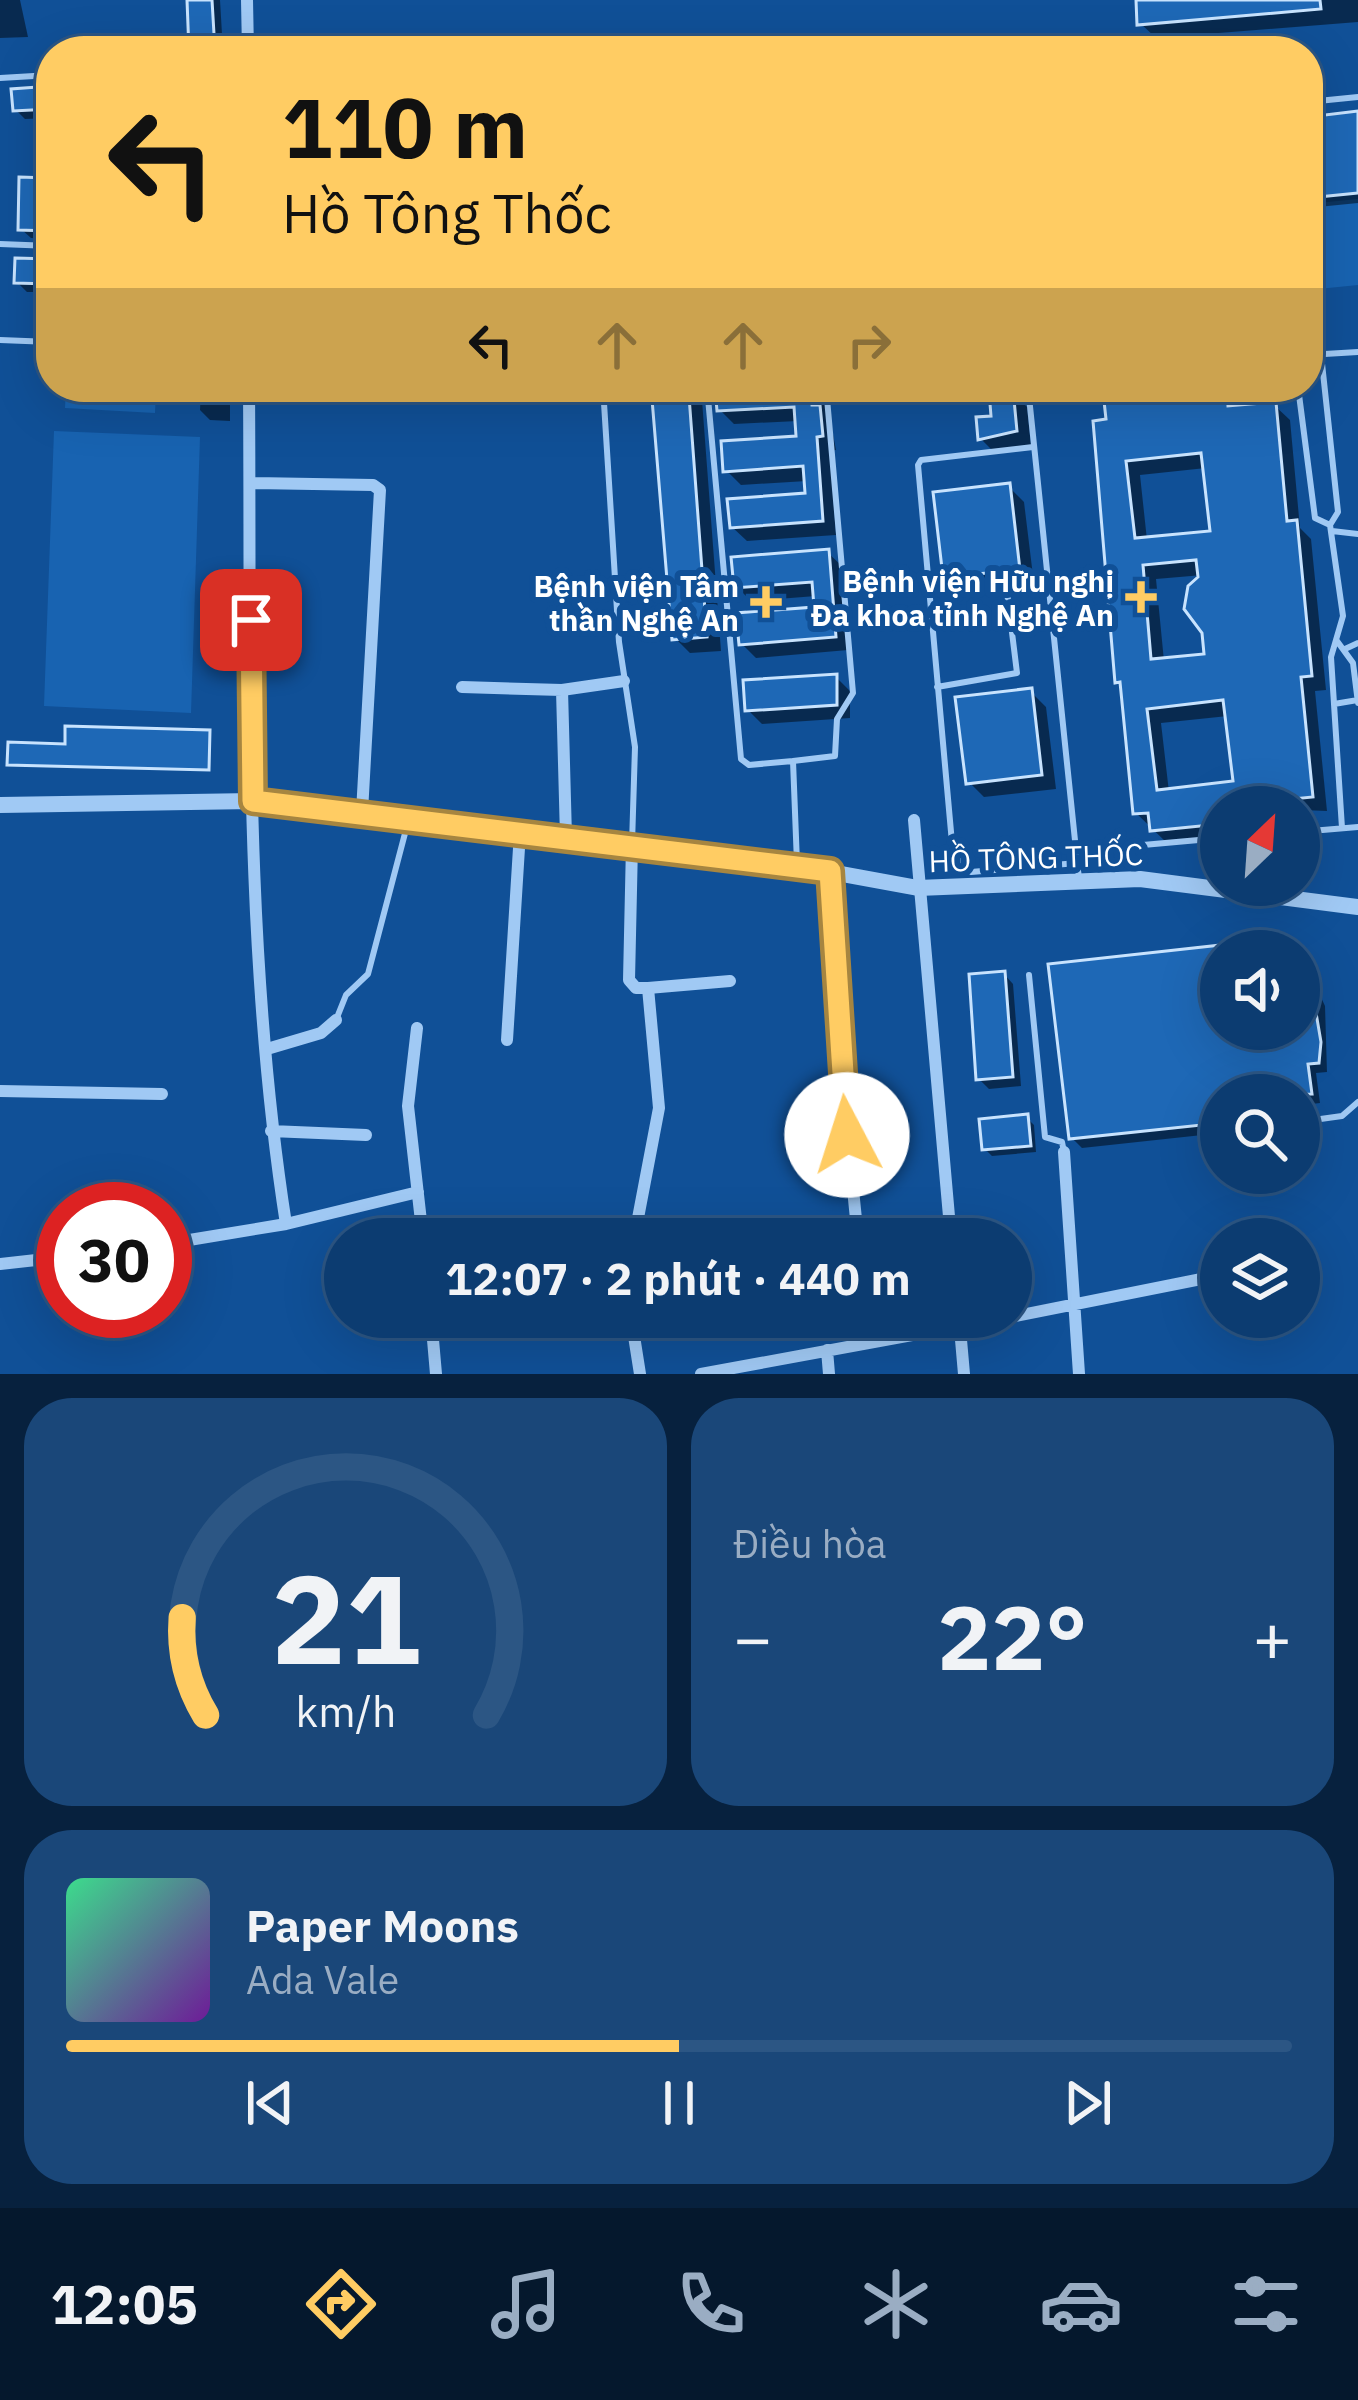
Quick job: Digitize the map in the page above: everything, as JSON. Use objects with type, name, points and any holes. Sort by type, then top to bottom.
[{"type":"street","points":[[247,0],[248,36]]},
{"type":"street","points":[[249,402],[253,801],[271,1131],[286,1223]]},
{"type":"street","points":[[250,483],[373,485],[380,490],[362,812]]},
{"type":"street","points":[[462,687],[562,690],[624,681]]},
{"type":"street","points":[[562,690],[566,837]]},
{"type":"street","name":"HỒ TÔNG THỐC","points":[[0,805],[253,801],[798,866],[918,888],[1078,871],[1358,907]]},
{"type":"street","points":[[914,820],[949,1218]]},
{"type":"street","points":[[507,1040],[520,832]]},
{"type":"street","points":[[632,845],[629,980],[635,988],[730,980]]},
{"type":"street","points":[[830,871],[836,1020],[856,1218]]},
{"type":"street","points":[[638,1218],[659,1108],[648,988]]},
{"type":"street","points":[[267,1049],[320,1034],[336,1020]]},
{"type":"street","points":[[417,1028],[408,1106],[421,1218]]},
{"type":"street","points":[[0,1091],[163,1094]]},
{"type":"street","points":[[271,1131],[366,1136]]},
{"type":"street","points":[[1064,1152],[1079,1374]]},
{"type":"street","points":[[192,1239],[418,1192]]},
{"type":"street","points":[[0,1264],[36,1260]]},
{"type":"street","points":[[1032,1313],[1200,1279]]},
{"type":"street","points":[[432,1338],[436,1374]]},
{"type":"street","points":[[634,1338],[640,1374]]},
{"type":"street","points":[[711,1373],[883,1338]]},
{"type":"street","points":[[961,1338],[964,1374]]},
{"type":"street","points":[[827,1350],[829,1374]]},
{"type":"lane","points":[[0,78],[36,75]]},
{"type":"lane","points":[[1323,100],[1358,97]]},
{"type":"lane","points":[[0,244],[36,245]]},
{"type":"lane","points":[[0,340],[36,341]]},
{"type":"lane","points":[[1323,355],[1358,352]]},
{"type":"lane","points":[[1323,373],[1338,512],[1330,528],[1343,616],[1331,656],[1342,828]]},
{"type":"lane","points":[[604,402],[624,681],[634,747],[632,845]]},
{"type":"lane","points":[[707,402],[741,759],[749,765],[836,756],[837,719],[854,693],[827,402]]},
{"type":"lane","points":[[1029,402],[1078,871],[977,872],[957,864],[919,462],[1033,447]]},
{"type":"lane","points":[[1300,402],[1316,518],[1330,528],[1358,534]]},
{"type":"lane","points":[[930,586],[1006,584],[1017,673],[937,687]]},
{"type":"lane","points":[[1334,704],[1358,701],[1353,664],[1337,641]]},
{"type":"lane","points":[[1345,649],[1358,643]]},
{"type":"lane","points":[[794,761],[798,866]]},
{"type":"lane","points":[[336,1020],[346,995],[368,974],[409,818]]},
{"type":"lane","points":[[1320,830],[1358,827]]},
{"type":"lane","points":[[1076,850],[1200,840]]},
{"type":"lane","points":[[1029,975],[1046,1137],[1062,1142],[1064,1152]]},
{"type":"lane","points":[[1320,1119],[1342,1116],[1358,1102]]},
{"type":"shaded area","points":[[1358,199],[1358,285],[1323,288],[1323,202]]},
{"type":"shaded area","points":[[65,402],[155,402],[155,413],[65,408]]},
{"type":"shaded area","points":[[54,431],[200,437],[191,713],[44,706]]},
{"type":"building","points":[[187,0],[212,0],[214,36],[188,36]]},
{"type":"building","points":[[1136,0],[1320,0],[1321,9],[1137,25]]},
{"type":"building","points":[[36,87],[36,110],[13,111],[11,89]]},
{"type":"building","points":[[1358,111],[1358,193],[1323,196],[1323,115]]},
{"type":"building","points":[[19,177],[36,178],[36,231],[18,230]]},
{"type":"building","points":[[15,258],[36,259],[36,284],[14,283]]},
{"type":"building","points":[[652,402],[689,402],[707,637],[672,640]]},
{"type":"building","points":[[716,402],[820,405],[823,436],[817,437],[823,521],[730,528],[727,499],[805,493],[803,466],[723,472],[721,441],[796,436],[794,407],[717,411]]},
{"type":"building","points":[[990,402],[1014,402],[1017,431],[978,440],[976,417],[991,416]]},
{"type":"building","points":[[1104,402],[1228,402],[1228,406],[1276,402],[1287,521],[1297,520],[1312,676],[1301,677],[1312,786],[1200,786],[1200,826],[1150,831],[1148,813],[1133,814],[1120,682],[1115,683],[1093,421],[1106,419]],"holes":[[[1201,453],[1210,531],[1135,538],[1126,461]],[[1196,560],[1198,577],[1188,586],[1184,609],[1202,633],[1204,654],[1151,659],[1143,565]],[[1223,700],[1233,781],[1157,790],[1147,709]]]},
{"type":"building","points":[[1010,483],[1020,570],[943,577],[933,492]]},
{"type":"building","points":[[829,549],[836,637],[739,645],[736,613],[814,607],[812,582],[734,588],[731,557]]},
{"type":"building","points":[[837,674],[837,705],[745,711],[743,680]]},
{"type":"building","points":[[1032,688],[1042,775],[966,784],[955,697]]},
{"type":"building","points":[[65,726],[210,730],[209,770],[7,765],[8,742],[65,744]]},
{"type":"building","points":[[1200,947],[1200,1050],[1320,1050],[1320,1036],[1321,1042],[1319,1063],[1308,1064],[1309,1074],[1200,1074],[1200,1125],[1069,1139],[1048,964]]},
{"type":"building","points":[[1005,971],[1013,1077],[976,1080],[969,974]]},
{"type":"building","points":[[1028,1114],[1031,1146],[982,1150],[979,1119]]},
{"type":"place","name":"Bệnh viện Hữu nghị Đa khoa tỉnh Nghệ An","points":[[1141,597]]},
{"type":"place","name":"Bệnh viện Tâm thần Nghệ An","points":[[766,602]]},
{"type":"route","points":[[251,620],[253,801],[830,871],[847,1135]]}]
